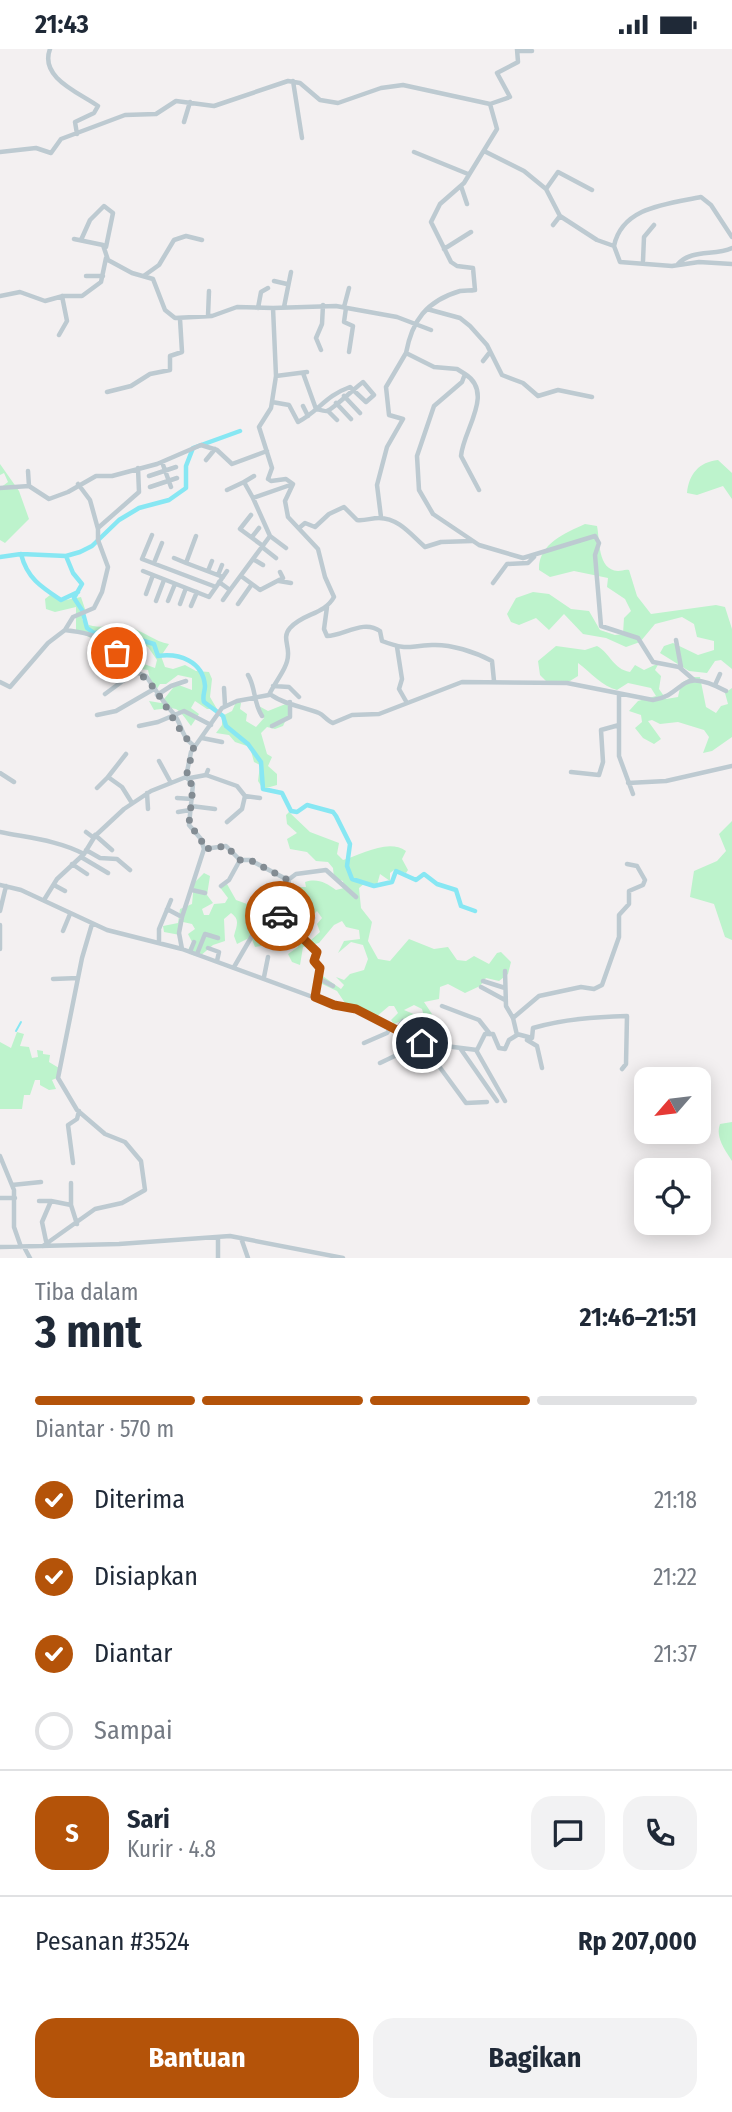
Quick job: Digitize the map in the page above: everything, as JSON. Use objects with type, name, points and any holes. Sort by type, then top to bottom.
[{"type":"street","points":[[50,49],[47,63],[52,73],[98,106],[94,113],[75,122],[77,134]]},
{"type":"street","points":[[0,152],[36,148],[51,153],[59,140],[125,115],[156,114],[176,101],[211,107],[293,81],[303,85],[320,100],[338,103],[381,88],[403,85],[490,104],[510,97],[497,73],[518,62],[518,50],[532,51]]},
{"type":"street","points":[[293,81],[302,138]]},
{"type":"street","points":[[184,122],[190,102]]},
{"type":"street","points":[[382,517],[377,485],[387,447],[403,421],[401,416],[388,414],[385,390],[406,353],[414,323],[426,309],[457,292],[475,290],[473,268],[453,264],[431,226],[442,201],[461,186],[498,128],[490,104]]},
{"type":"street","points":[[125,115],[126,107]]},
{"type":"street","points":[[484,151],[522,169],[546,188],[560,216],[597,240],[614,246]]},
{"type":"street","points":[[414,152],[468,174]]},
{"type":"street","points":[[546,188],[558,172],[592,190]]},
{"type":"street","points":[[461,186],[467,204]]},
{"type":"street","points":[[732,237],[711,205],[701,197],[668,204],[631,217],[618,230],[614,246],[619,261],[678,265],[699,262],[732,264]]},
{"type":"street","points":[[0,296],[20,292],[45,301],[62,296],[82,296],[99,283],[103,276],[114,215],[104,206],[90,220],[81,240]]},
{"type":"street","points":[[553,225],[560,216]]},
{"type":"street","points":[[643,261],[644,237],[654,225]]},
{"type":"street","points":[[444,249],[471,232]]},
{"type":"street","points":[[145,275],[159,265],[174,240],[188,236],[202,240]]},
{"type":"street","points":[[74,239],[106,249]]},
{"type":"street","points":[[678,265],[687,256],[715,254],[732,247]]},
{"type":"street","points":[[106,258],[132,273],[153,279],[166,312],[180,319],[208,317],[237,307],[323,305],[345,307],[414,323],[431,330]]},
{"type":"street","points":[[284,307],[291,272]]},
{"type":"street","points":[[86,276],[103,276]]},
{"type":"street","points":[[274,281],[287,284]]},
{"type":"street","points":[[258,308],[261,292],[268,288]]},
{"type":"street","points":[[349,288],[344,322],[353,326],[349,352]]},
{"type":"street","points":[[208,317],[209,291]]},
{"type":"street","points":[[59,335],[67,321],[62,296]]},
{"type":"street","points":[[321,350],[316,338],[322,324],[323,305]]},
{"type":"street","points":[[273,308],[276,376],[272,403],[259,427],[272,469],[270,481],[285,478],[293,484]]},
{"type":"street","points":[[426,309],[462,319],[481,336],[502,375],[523,383],[538,396],[558,390],[592,397]]},
{"type":"street","points":[[107,392],[131,386],[150,374],[169,371],[170,356],[182,352],[180,319]]},
{"type":"street","points":[[483,361],[490,352]]},
{"type":"street","points":[[406,353],[434,367],[457,369],[476,383],[479,395],[461,456],[479,491]]},
{"type":"street","points":[[276,376],[305,372],[316,409]]},
{"type":"street","points":[[465,374],[462,382],[434,406],[417,461],[419,490],[438,520],[472,541],[517,557],[534,557]]},
{"type":"street","points":[[272,403],[289,405],[298,422],[338,389],[348,386],[353,390],[366,402],[374,395],[363,382],[353,390],[344,396],[328,411]]},
{"type":"street","points":[[344,396],[360,413]]},
{"type":"street","points":[[336,403],[351,419]]},
{"type":"street","points":[[303,406],[308,415]]},
{"type":"street","points":[[316,409],[328,411],[337,420]]},
{"type":"street","points":[[28,471],[31,483],[49,499],[99,475],[112,476],[162,462],[203,445],[215,449],[233,464],[267,451]]},
{"type":"street","points":[[206,460],[215,449]]},
{"type":"street","points":[[162,462],[171,484]]},
{"type":"street","points":[[149,476],[176,467]]},
{"type":"street","points":[[98,534],[139,492],[138,468]]},
{"type":"street","points":[[227,490],[254,476]]},
{"type":"street","points":[[150,487],[171,484],[177,478]]},
{"type":"street","points":[[244,482],[270,536],[286,548]]},
{"type":"street","points":[[0,488],[31,483]]},
{"type":"street","points":[[0,682],[10,687],[75,616],[85,614],[98,603],[108,567],[90,500],[78,484]]},
{"type":"street","points":[[253,498],[293,484]]},
{"type":"street","points":[[293,484],[285,507],[289,520],[321,555],[325,577],[335,593],[327,606],[324,625],[326,635],[334,636],[346,629],[374,627],[380,630],[381,641],[397,646],[410,649],[432,645],[454,647],[488,659],[494,664],[494,681]]},
{"type":"street","points":[[299,528],[304,523],[315,527],[329,514],[344,507],[357,520],[382,517],[412,532],[425,547],[438,542],[472,541]]},
{"type":"street","points":[[251,515],[240,529],[275,558]]},
{"type":"street","points":[[252,537],[259,528]]},
{"type":"street","points":[[152,535],[142,559],[219,580]]},
{"type":"street","points":[[186,563],[196,536]]},
{"type":"street","points":[[223,600],[270,536]]},
{"type":"street","points":[[493,583],[508,563],[528,563],[545,550],[595,536],[599,543],[595,555],[601,626],[638,638],[655,663],[681,668],[694,680]]},
{"type":"street","points":[[154,563],[162,543]]},
{"type":"street","points":[[174,558],[208,571],[230,590]]},
{"type":"street","points":[[253,559],[263,565]]},
{"type":"street","points":[[197,567],[199,561]]},
{"type":"street","points":[[208,571],[212,561]]},
{"type":"street","points":[[219,580],[222,565]]},
{"type":"street","points":[[143,572],[209,597],[227,571]]},
{"type":"street","points":[[241,576],[260,590],[283,578],[280,572]]},
{"type":"street","points":[[146,594],[153,575]]},
{"type":"street","points":[[156,601],[164,580]]},
{"type":"street","points":[[278,581],[291,583]]},
{"type":"street","points":[[168,601],[175,584]]},
{"type":"street","points":[[237,604],[252,584]]},
{"type":"street","points":[[180,604],[186,588]]},
{"type":"street","points":[[191,606],[197,592]]},
{"type":"street","points":[[270,694],[288,657],[285,638],[288,631],[303,618],[327,606]]},
{"type":"street","points":[[65,630],[88,632],[108,643],[122,660],[132,664],[135,672]]},
{"type":"street","points":[[676,640],[681,668]]},
{"type":"street","points":[[397,646],[402,679],[399,689],[407,703]]},
{"type":"street","points":[[135,672],[146,675],[155,692],[174,714],[181,734],[194,746]]},
{"type":"street","points":[[105,694],[135,672]]},
{"type":"street","points":[[715,685],[720,674]]},
{"type":"street","points":[[248,675],[253,685],[253,699],[262,716]]},
{"type":"street","points":[[270,694],[305,711],[319,713],[332,723],[352,715],[379,714],[456,683],[494,681],[567,684],[658,700],[682,683],[694,680],[726,691]]},
{"type":"street","points":[[97,715],[116,711],[155,692],[186,681]]},
{"type":"street","points":[[273,686],[289,687],[299,697]]},
{"type":"street","points":[[182,949],[179,933],[182,917],[204,849],[201,839],[190,826],[192,799],[188,778],[194,746],[221,710],[224,688]]},
{"type":"street","points":[[221,710],[270,694]]},
{"type":"street","points":[[619,695],[620,756],[633,795]]},
{"type":"street","points":[[272,726],[290,717],[290,702]]},
{"type":"street","points":[[139,726],[158,722],[174,714],[189,712],[211,725]]},
{"type":"street","points":[[571,772],[599,775],[603,758],[601,730],[619,725]]},
{"type":"street","points":[[202,738],[222,742]]},
{"type":"street","points":[[97,788],[126,754]]},
{"type":"street","points":[[159,761],[171,783]]},
{"type":"street","points":[[628,783],[666,781],[732,766]]},
{"type":"street","points":[[44,900],[95,837],[147,793],[207,772],[237,786],[245,796],[260,798]]},
{"type":"street","points":[[0,773],[14,782]]},
{"type":"street","points":[[108,777],[123,788],[132,803]]},
{"type":"street","points":[[147,793],[148,809]]},
{"type":"street","points":[[227,822],[242,809],[245,796]]},
{"type":"street","points":[[177,798],[192,799]]},
{"type":"street","points":[[178,812],[191,808],[215,809]]},
{"type":"street","points":[[0,832],[38,841],[60,842],[83,853],[117,859],[130,870]]},
{"type":"street","points":[[86,832],[112,850]]},
{"type":"street","points":[[204,849],[222,845],[234,851],[240,860]]},
{"type":"street","points":[[229,858],[234,851]]},
{"type":"street","points":[[83,853],[108,873]]},
{"type":"street","points":[[240,860],[250,860],[288,880],[291,891],[287,899],[288,907],[266,930]]},
{"type":"street","points":[[221,886],[229,880],[240,860]]},
{"type":"street","points":[[72,864],[87,874]]},
{"type":"street","points":[[513,1018],[539,996],[581,987],[594,989],[602,985],[619,936],[619,915],[629,905],[629,891],[643,885],[645,880],[637,866],[627,864]]},
{"type":"street","points":[[288,880],[296,874],[324,870],[338,878],[342,887],[356,897]]},
{"type":"street","points":[[0,911],[3,885],[44,900],[92,924],[182,949],[334,1005],[356,1009],[422,1043],[475,1050],[479,1049],[482,1035],[494,1034],[502,1049],[517,1035]]},
{"type":"street","points":[[54,885],[65,891]]},
{"type":"street","points":[[191,890],[205,893]]},
{"type":"street","points":[[159,943],[159,929],[171,900]]},
{"type":"street","points":[[167,909],[182,917]]},
{"type":"street","points":[[272,948],[280,938],[287,940],[313,918],[308,913],[300,920]]},
{"type":"street","points":[[63,931],[70,914]]},
{"type":"street","points":[[280,917],[317,952],[314,961],[320,968],[315,997]]},
{"type":"street","points":[[44,1244],[95,1209],[122,1203],[145,1189],[142,1164],[125,1142],[105,1134],[79,1111],[58,1078],[92,924]]},
{"type":"street","points":[[0,925],[0,949]]},
{"type":"street","points":[[197,954],[206,933],[218,938]]},
{"type":"street","points":[[234,967],[252,936]]},
{"type":"street","points":[[190,952],[194,942]]},
{"type":"street","points":[[208,948],[219,952],[217,961]]},
{"type":"street","points":[[264,977],[268,957]]},
{"type":"street","points":[[505,971],[505,1001],[517,1035]]},
{"type":"street","points":[[54,979],[78,978]]},
{"type":"street","points":[[317,978],[332,986]]},
{"type":"street","points":[[505,988],[482,984],[505,1001]]},
{"type":"street","points":[[442,1006],[482,1022],[490,1034]]},
{"type":"street","points":[[517,1035],[530,1038],[533,1028],[566,1018],[592,1020],[627,1016],[626,1063],[622,1069]]},
{"type":"street","points":[[364,1043],[387,1033],[403,1021]]},
{"type":"street","points":[[517,1035],[535,1042],[542,1068]]},
{"type":"street","points":[[380,1063],[422,1043]]},
{"type":"street","points":[[422,1043],[466,1103],[487,1102]]},
{"type":"street","points":[[460,1048],[497,1101]]},
{"type":"street","points":[[475,1050],[505,1101]]},
{"type":"street","points":[[73,1163],[68,1125],[77,1119],[79,1111]]},
{"type":"street","points":[[0,1160],[15,1198],[14,1229],[30,1258]]},
{"type":"street","points":[[12,1185],[41,1182]]},
{"type":"street","points":[[71,1183],[71,1205],[76,1224]]},
{"type":"street","points":[[0,1198],[15,1198]]},
{"type":"street","points":[[39,1201],[71,1205]]},
{"type":"street","points":[[44,1244],[42,1222],[51,1201]]},
{"type":"street","points":[[218,1237],[218,1258]]},
{"type":"street","points":[[1,1255],[0,1247],[218,1237],[240,1238],[343,1258]]},
{"type":"street","points":[[240,1238],[248,1258]]},
{"type":"green space","points":[[718,460],[732,473],[732,499],[723,486],[697,495],[687,493],[696,470],[705,463]]},
{"type":"green space","points":[[0,464],[19,491],[29,519],[5,543],[0,540],[0,488],[8,482],[4,473],[0,475]]},
{"type":"green space","points":[[585,524],[597,526],[601,553],[606,565],[618,571],[629,570],[637,596],[651,614],[716,605],[725,607],[732,629],[732,669],[721,660],[715,661],[707,673],[689,671],[660,653],[664,646],[673,643],[698,655],[714,650],[714,641],[697,637],[694,624],[682,617],[655,624],[640,642],[626,647],[606,638],[583,634],[564,614],[549,630],[536,618],[519,625],[511,622],[507,614],[516,598],[533,592],[549,594],[571,609],[589,611],[600,630],[615,635],[623,634],[624,618],[631,611],[625,599],[607,587],[608,578],[574,571],[550,577],[539,570],[543,553],[548,546]]},
{"type":"green space","points":[[50,595],[61,601],[81,597],[86,612],[83,612],[82,619],[87,627],[128,627],[169,644],[161,656],[165,667],[173,669],[185,665],[196,671],[209,672],[212,679],[210,697],[217,709],[207,709],[195,701],[191,708],[199,714],[191,726],[176,709],[154,710],[149,701],[161,703],[176,684],[192,690],[192,678],[178,675],[166,684],[160,684],[155,692],[157,688],[151,684],[148,670],[126,667],[120,661],[128,658],[155,668],[157,660],[148,647],[129,637],[115,641],[118,649],[113,650],[76,630],[76,607],[55,612],[46,609],[45,599]]},
{"type":"green space","points":[[556,646],[585,650],[597,646],[616,665],[630,672],[635,665],[644,670],[659,663],[655,670],[661,676],[659,689],[666,699],[678,697],[681,683],[692,677],[700,677],[706,707],[716,713],[721,706],[728,704],[725,693],[732,688],[732,737],[712,751],[703,753],[709,737],[704,730],[678,722],[660,724],[652,720],[648,721],[661,739],[654,744],[643,738],[635,728],[642,722],[641,715],[629,711],[638,701],[656,696],[651,688],[628,683],[617,690],[602,683],[578,663],[578,676],[570,681],[547,682],[540,675],[538,661]]},
{"type":"green space","points":[[237,700],[241,703],[240,709],[247,714],[246,721],[256,727],[264,718],[257,705],[268,711],[288,703],[292,707],[283,726],[275,729],[267,727],[261,733],[267,754],[272,757],[268,766],[277,774],[277,785],[263,789],[258,781],[260,765],[254,762],[250,747],[235,742],[229,735],[216,733],[222,725],[222,716],[232,711]]},
{"type":"green space","points":[[289,812],[310,832],[339,843],[337,854],[343,860],[383,847],[399,847],[406,851],[402,859],[408,870],[406,873],[394,870],[390,873],[390,881],[380,874],[377,885],[365,883],[359,888],[361,908],[372,922],[368,941],[378,959],[390,961],[409,939],[434,949],[448,947],[457,960],[466,961],[474,956],[489,964],[497,953],[501,952],[511,962],[508,974],[499,981],[486,978],[480,986],[465,993],[448,984],[440,987],[439,999],[424,1002],[432,1014],[426,1024],[422,1009],[414,1005],[404,1010],[416,1015],[394,1024],[391,1020],[398,1013],[394,1006],[389,1006],[376,1017],[367,1019],[347,1006],[337,991],[320,983],[320,974],[341,989],[344,985],[336,977],[344,980],[350,974],[364,970],[368,959],[363,945],[351,942],[338,953],[344,941],[360,939],[359,930],[346,927],[342,921],[334,925],[319,943],[303,947],[300,965],[292,962],[288,954],[298,947],[299,938],[311,940],[320,932],[317,924],[322,918],[317,911],[303,925],[295,927],[282,916],[287,903],[297,903],[300,900],[297,891],[299,887],[306,887],[305,882],[318,881],[336,890],[344,888],[343,881],[334,878],[333,868],[328,862],[316,861],[307,852],[290,849],[287,839],[297,833],[287,824],[286,815]]},
{"type":"green space","points":[[732,821],[732,940],[725,937],[714,904],[690,897],[694,871],[717,861],[726,851],[719,834]]},
{"type":"green space","points":[[204,873],[210,876],[207,895],[213,903],[202,909],[204,915],[209,915],[214,904],[225,903],[228,898],[219,886],[227,884],[236,900],[261,909],[261,918],[253,923],[255,929],[264,925],[264,932],[256,936],[262,943],[261,946],[255,947],[251,937],[237,944],[234,936],[237,921],[231,913],[224,919],[225,941],[213,945],[199,957],[190,954],[188,950],[192,942],[188,934],[195,929],[192,924],[183,922],[180,935],[164,932],[163,926],[178,923],[180,909],[192,904],[194,883]]},
{"type":"green space","points":[[17,1032],[24,1034],[20,1046],[29,1047],[32,1058],[38,1057],[37,1050],[43,1051],[43,1054],[50,1055],[49,1062],[59,1068],[57,1078],[52,1080],[56,1089],[49,1090],[40,1085],[40,1080],[35,1080],[30,1095],[24,1095],[22,1109],[0,1109],[0,1042],[11,1048]]},
{"type":"green space","points":[[732,1122],[732,1161],[722,1143],[719,1129],[720,1124]]},
{"type":"waterway","points":[[0,557],[21,554],[66,556],[92,546],[119,520],[139,508],[169,500],[186,488],[186,466],[193,448],[240,431]]},
{"type":"waterway","points":[[21,554],[31,576],[61,600],[78,592]]},
{"type":"waterway","points":[[66,556],[73,573],[82,584],[74,598],[82,610]]},
{"type":"waterway","points":[[83,613],[87,628],[94,633],[110,631],[154,644],[158,656],[174,656],[195,665],[203,677],[204,702],[223,716],[226,726],[248,744],[261,762],[263,789],[282,793],[291,811],[297,812],[307,805],[333,812],[336,816],[350,844],[347,866],[352,879],[374,886],[392,882],[396,871],[416,880],[424,874],[437,884],[456,890],[461,906],[475,911]]},
{"type":"waterway","points":[[16,1031],[21,1022]]},
{"type":"way so far","points":[[117,653],[122,660],[132,664],[135,672],[147,676],[158,698],[174,714],[181,734],[194,746],[188,759],[186,777],[190,778],[193,786],[189,824],[191,829],[201,839],[204,849],[226,846],[233,850],[238,859],[246,858],[288,880],[291,891],[287,899],[288,907],[280,916]]},
{"type":"route","points":[[280,916],[317,952],[314,961],[320,968],[315,997],[334,1005],[356,1009],[422,1043]]}]
